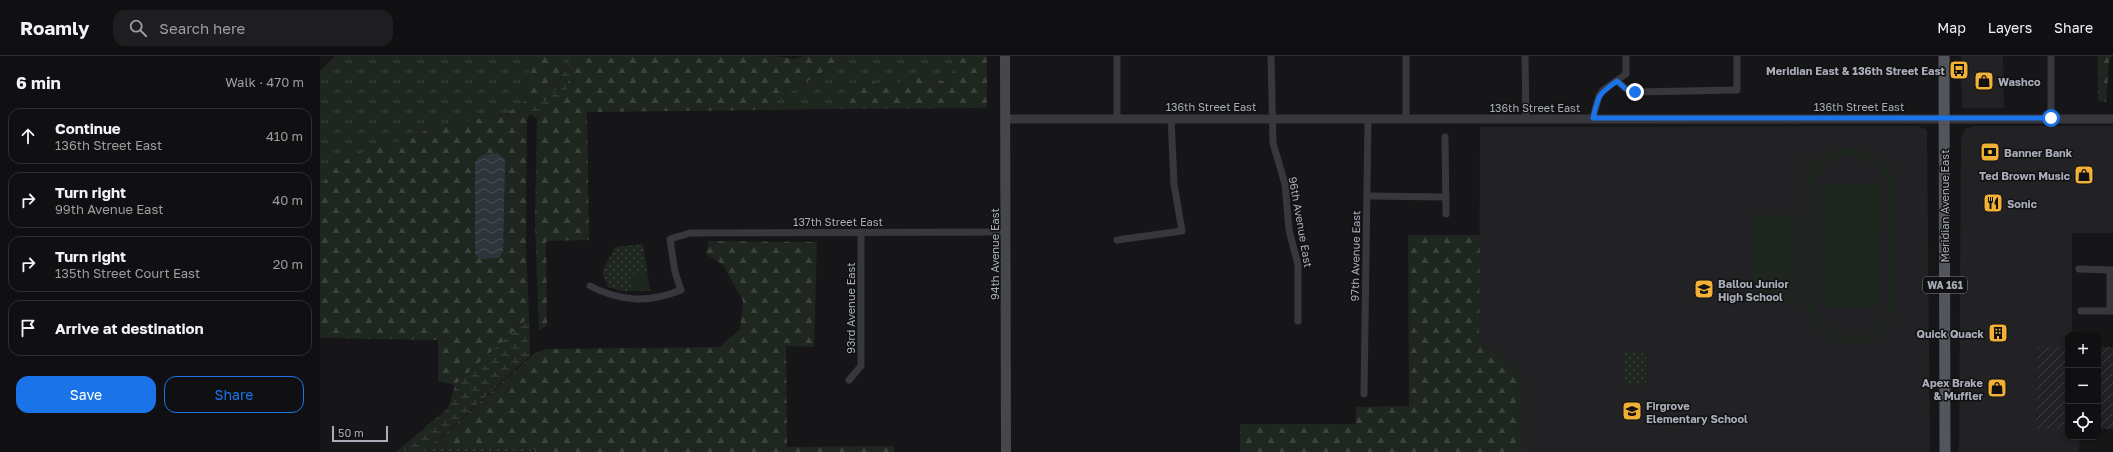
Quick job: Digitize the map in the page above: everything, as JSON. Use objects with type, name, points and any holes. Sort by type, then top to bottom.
[{"type":"main road","name":"94th Avenue East","points":[[1005,56],[1006,452]]},
{"type":"main road","name":"Meridian Avenue East","points":[[1944,56],[1945,452]]},
{"type":"street","points":[[1116,56],[1117,118]]},
{"type":"street","name":"96th Avenue East","points":[[1271,56],[1273,143],[1285,184],[1290,230],[1298,265],[1298,321]]},
{"type":"street","points":[[1406,56],[1406,119]]},
{"type":"street","points":[[1525,56],[1526,118]]},
{"type":"street","points":[[1593,118],[1599,96],[1603,90],[1626,74],[1626,56]]},
{"type":"street","points":[[1617,81],[1626,89],[1635,92],[1737,90],[1737,56]]},
{"type":"street","points":[[2051,56],[2051,118]]},
{"type":"street","points":[[1117,240],[1182,231],[1174,184],[1171,118]]},
{"type":"street","name":"136th Street East","points":[[1005,119],[2113,119]]},
{"type":"street","name":"97th Avenue East","points":[[1364,394],[1368,119]]},
{"type":"street","points":[[1445,137],[1446,214]]},
{"type":"street","points":[[1367,196],[1446,197]]},
{"type":"street","name":"93rd Avenue East","points":[[849,380],[861,366],[861,232]]},
{"type":"street","name":"137th Street East","points":[[590,286],[615,297],[640,300],[668,295],[681,290],[675,272],[670,239],[690,233],[1006,232]]},
{"type":"street","points":[[2079,269],[2112,270],[2112,312],[2081,311]]},
{"type":"shaded area","points":[[1961,56],[2003,56],[2004,108],[1962,108]]},
{"type":"shaded area","name":"Ballou Junior High School","points":[[1918,126],[1927,130],[1930,452],[1522,452],[1520,370],[1479,343],[1480,127]]},
{"type":"shaded area","points":[[1973,126],[2113,126],[2113,233],[2072,233],[2072,332],[2065,332],[2065,347],[2037,347],[2036,429],[2065,429],[2065,440],[2080,440],[2079,452],[1959,452],[1961,138],[1965,129]]},
{"type":"shaded area","points":[[2037,347],[2065,347],[2065,429],[2036,429]]},
{"type":"shaded area","points":[[2101,347],[2113,347],[2113,429],[2101,429]]},
{"type":"green space","points":[[335,56],[531,56],[525,101],[507,113],[433,128],[400,141],[332,171],[320,187],[320,71]]},
{"type":"green space","points":[[531,56],[566,56],[560,79],[554,92],[547,99],[537,105],[530,113],[527,120],[526,246],[529,317],[455,385],[438,381],[438,340],[320,338],[320,187],[332,171],[354,154],[400,141],[433,128],[507,113],[525,101]]},
{"type":"green space","points":[[566,56],[575,56],[564,96],[543,110],[537,119],[530,113],[535,106],[554,92],[560,80]]},
{"type":"green space","points":[[575,56],[775,56],[794,59],[803,56],[848,56],[761,110],[587,112],[589,240],[546,241],[547,325],[539,331],[535,223],[537,119],[543,110],[564,96]]},
{"type":"green space","points":[[848,56],[958,56],[956,67],[948,80],[943,81],[914,76],[903,79],[894,86],[887,88],[882,87],[870,80],[864,80],[848,89],[832,109],[761,110]]},
{"type":"green space","points":[[958,56],[987,56],[987,108],[832,109],[848,89],[864,80],[870,80],[882,87],[887,88],[894,86],[903,79],[914,76],[943,81],[948,80],[956,67]]},
{"type":"green space","points":[[2098,56],[2112,56],[2109,61],[2106,102],[2098,101]]},
{"type":"green space","points":[[1851,147],[1869,152],[1883,161],[1893,175],[1896,183],[1896,299],[1891,319],[1881,333],[1867,341],[1851,344],[1835,341],[1821,333],[1811,319],[1806,299],[1806,157],[1813,157],[1813,167],[1831,152]],"holes":[[[1845,155],[1854,155],[1876,164],[1881,169],[1888,184],[1889,306],[1882,321],[1872,330],[1860,336],[1848,337],[1835,334],[1825,326],[1817,315],[1813,299],[1813,186],[1821,170],[1829,162]]]},
{"type":"green space","points":[[1822,184],[1883,184],[1882,307],[1822,307]]},
{"type":"green space","points":[[1754,215],[1797,215],[1797,302],[1754,302]]},
{"type":"green space","points":[[1408,235],[1480,235],[1479,343],[1520,370],[1522,452],[1240,452],[1240,424],[1356,424],[1356,407],[1409,406]]},
{"type":"green space","points":[[709,241],[817,242],[814,347],[786,346],[787,447],[894,446],[894,452],[425,452],[535,353],[547,349],[720,347],[740,329],[743,301],[723,265],[706,254]]},
{"type":"green space","points":[[643,244],[650,291],[623,291],[608,287],[602,272],[615,247]]},
{"type":"green space","points":[[647,273],[649,290],[632,291],[630,275]]},
{"type":"green space","points":[[529,317],[530,356],[425,452],[396,452],[448,408],[455,385]]},
{"type":"green space","points":[[1625,353],[1646,353],[1646,385],[1624,385]]},
{"type":"green space","points":[[432,447],[535,449],[535,452],[425,452]]},
{"type":"water","points":[[497,153],[505,159],[503,252],[499,258],[479,259],[475,253],[475,162],[482,155]]},
{"type":"place","name":"Meridian East & 136th Street East","points":[[1959,70]]},
{"type":"place","name":"Washco","points":[[1984,81]]},
{"type":"place","name":"Banner Bank","points":[[1990,152]]},
{"type":"place","name":"Ted Brown Music","points":[[2084,175]]},
{"type":"place","name":"Sonic","points":[[1993,203]]},
{"type":"place","name":"Ballou Junior High School","points":[[1704,289]]},
{"type":"place","name":"Quick Quack","points":[[1998,333]]},
{"type":"place","name":"Apex Brake & Muffler","points":[[1997,388]]},
{"type":"place","name":"Firgrove Elementary School","points":[[1632,411]]},
{"type":"route","points":[[1635,92],[1626,89],[1617,81],[1610,87],[1603,90],[1599,96],[1593,118],[2051,118]]}]
